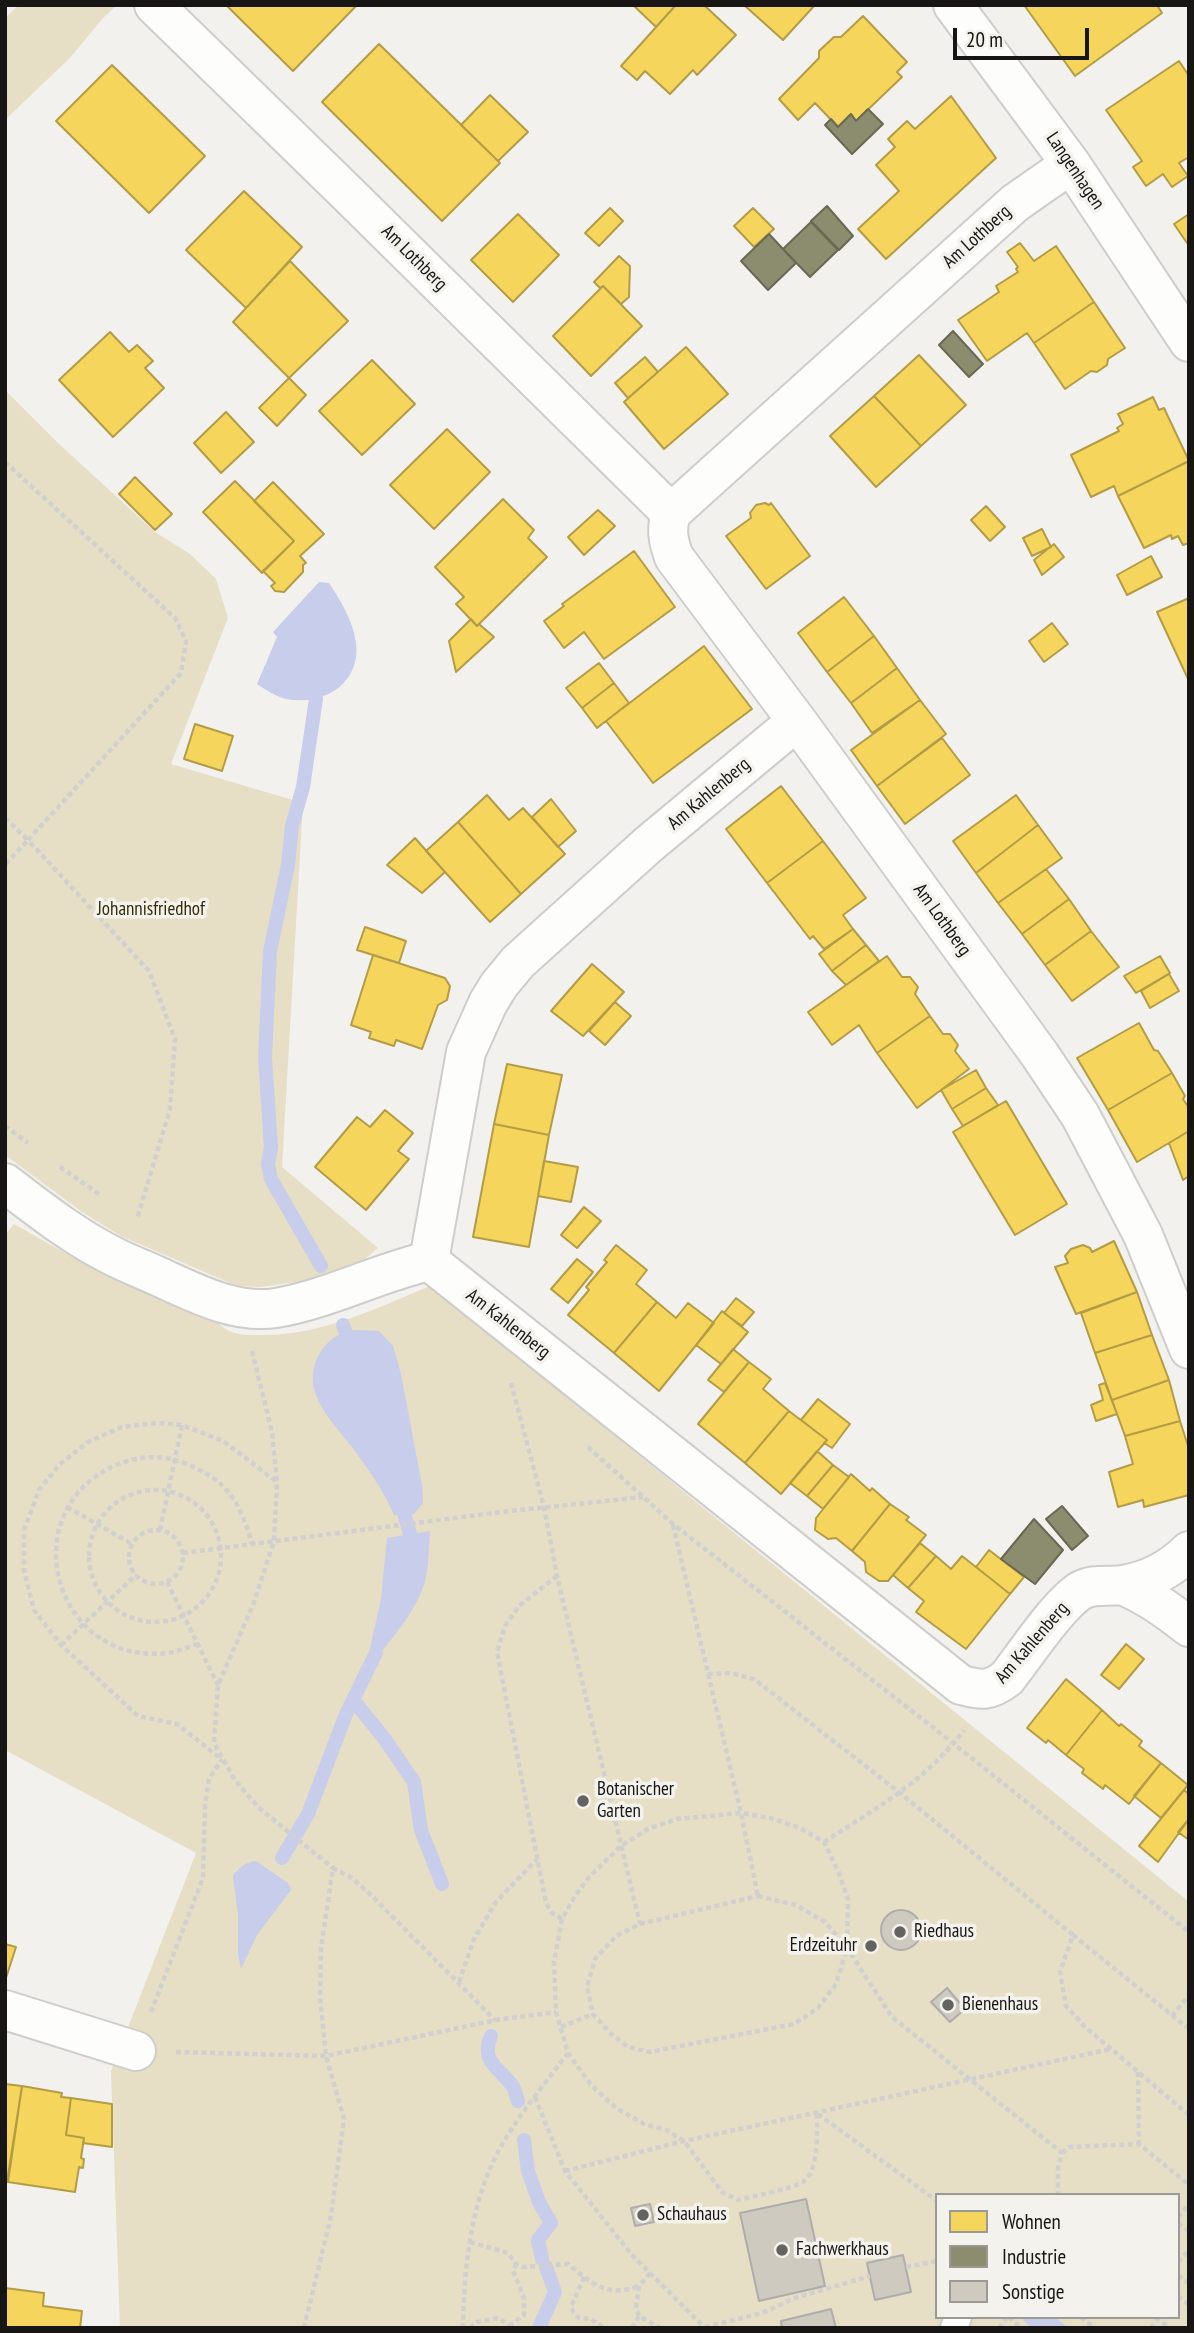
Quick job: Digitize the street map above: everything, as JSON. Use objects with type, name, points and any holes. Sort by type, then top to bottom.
[{"type":"street","name":"Am Lothberg","points":[[153,5],[340,185],[671,513]]},
{"type":"street","name":"Langenhagen","points":[[953,5],[1071,164],[1189,342]]},
{"type":"street","name":"Am Lothberg","points":[[1071,164],[1015,203],[671,513],[667,525],[668,543],[674,557],[797,721],[1040,1055],[1080,1115],[1143,1235],[1189,1349]]},
{"type":"street","name":"Am Kahlenberg","points":[[797,721],[649,844],[518,962],[499,985],[466,1052],[429,1261],[961,1685],[982,1690],[996,1686],[1007,1678],[1067,1602],[1082,1589],[1102,1584],[1122,1585],[1157,1602],[1189,1627]]},
{"type":"street","points":[[5,1183],[37,1209],[110,1254],[186,1289],[242,1309],[277,1308],[302,1302],[393,1270],[429,1261]]},
{"type":"street","name":"Am Kahlenberg","points":[[1122,1585],[1165,1571],[1189,1551]]},
{"type":"street","points":[[5,2010],[136,2051]]},
{"type":"path","points":[[5,462],[175,618],[186,640],[181,673],[5,865]]},
{"type":"path","points":[[5,818],[28,839],[149,971],[176,1039],[170,1110],[136,1221],[127,1214]]},
{"type":"path","points":[[5,1126],[32,1146]]},
{"type":"path","points":[[54,1162],[109,1201]]},
{"type":"path","points":[[242,1309],[272,1432],[277,1482],[274,1541],[253,1605],[218,1685],[214,1743],[235,1780],[258,1807],[333,1868],[359,1884],[496,2020]]},
{"type":"path","points":[[520,1385],[509,1376],[544,1507],[557,1576],[640,1924]]},
{"type":"path","points":[[222,1759],[177,1724],[138,1716],[61,1645],[34,1610],[24,1570],[24,1530],[39,1490],[60,1464],[88,1442],[122,1427],[157,1423],[182,1425],[223,1441],[277,1482]]},
{"type":"path","points":[[160,1530],[182,1425]]},
{"type":"path","points":[[582,1441],[673,1524],[1189,1932]]},
{"type":"path","points":[[198,1644],[168,1653],[137,1652],[108,1643],[83,1624],[65,1599],[56,1568],[57,1537],[67,1507],[82,1487],[113,1466],[150,1456],[175,1459],[204,1470],[227,1489],[244,1515],[252,1544]]},
{"type":"path","points":[[147,1490],[169,1491],[188,1498],[204,1511],[216,1528],[221,1548],[221,1565],[214,1588],[198,1607],[184,1616],[164,1622],[144,1622],[124,1615],[107,1602],[97,1589],[88,1556],[90,1539],[96,1524],[110,1507],[127,1495],[147,1490]]},
{"type":"path","points":[[183,1553],[450,1518],[643,1497]]},
{"type":"path","points":[[67,1507],[132,1544]]},
{"type":"path","points":[[673,1524],[758,1896]]},
{"type":"path","points":[[160,1530],[170,1534],[178,1542],[183,1553],[182,1564],[176,1575],[167,1582],[156,1584],[145,1581],[130,1565],[132,1544],[140,1535],[160,1530]]},
{"type":"path","points":[[61,1645],[136,1574]]},
{"type":"path","points":[[557,1576],[519,1606],[505,1626],[497,1651],[546,1903],[552,1913],[562,1919]]},
{"type":"path","points":[[167,1582],[218,1685]]},
{"type":"path","points":[[708,1674],[731,1673],[754,1679],[900,1793],[1189,2029]]},
{"type":"path","points":[[824,1842],[900,1793],[930,1770],[966,1728]]},
{"type":"path","points":[[222,1759],[209,1779],[205,1806],[204,1878],[136,2051],[326,2056],[496,2020],[556,2012]]},
{"type":"path","points":[[817,2114],[817,2148],[810,2174],[802,2183],[738,2200],[722,2192],[684,2141],[666,2130],[644,2124],[616,2108],[591,2084],[568,2053],[556,2012],[554,1962],[562,1919],[589,1877],[621,1846],[648,1829],[677,1819],[741,1813],[769,1818],[800,1828],[824,1842],[848,1899],[847,1948],[836,1984],[818,2008],[794,2024],[650,2052],[628,2047],[610,2034],[593,2014],[587,1987],[595,1959],[617,1936],[640,1924],[758,1896],[796,1905],[825,1922],[847,1948],[892,2017],[1062,2153]]},
{"type":"path","points":[[459,1982],[474,1940],[496,1902],[537,1859]]},
{"type":"path","points":[[304,2328],[331,2216],[344,2119],[326,2056],[320,1997],[321,1948],[333,1868]]},
{"type":"path","points":[[1073,1935],[1060,1972],[1066,2006],[1085,2027],[1189,2115]]},
{"type":"path","points":[[1172,2016],[1189,1995]]},
{"type":"path","points":[[561,2027],[593,2014]]},
{"type":"path","points":[[565,2171],[684,2141],[1111,2049]]},
{"type":"path","points":[[463,2328],[470,2242],[480,2195],[497,2154],[568,2053]]},
{"type":"path","points":[[1138,2072],[1139,2144]]},
{"type":"path","points":[[535,2097],[565,2171],[632,2255],[705,2328],[870,2276]]},
{"type":"path","points":[[817,2114],[935,2200]]},
{"type":"path","points":[[1058,2193],[1058,2167],[1062,2153],[1069,2147],[1139,2144],[1189,2185]]},
{"type":"path","points":[[470,2242],[508,2253],[516,2264],[523,2267],[568,2264],[594,2285],[609,2290],[628,2290],[639,2286],[650,2273]]},
{"type":"path","points":[[906,2267],[935,2261]]},
{"type":"path","points":[[470,2328],[477,2322],[499,2318],[510,2327],[524,2315],[523,2298],[513,2271],[516,2264]]},
{"type":"path","points":[[584,2277],[571,2307],[575,2316],[590,2318],[604,2328]]},
{"type":"path","points":[[639,2286],[636,2309],[639,2315],[660,2328]]},
{"type":"path","points":[[632,2328],[639,2315]]},
{"type":"green space","points":[[19,5],[117,5],[70,58],[5,120],[5,18]]},
{"type":"green space","name":"Johannisfriedhof","points":[[5,390],[155,532],[190,554],[216,579],[228,618],[171,764],[303,803],[282,1167],[378,1248],[359,1264],[303,1281],[261,1287],[237,1286],[121,1236],[82,1212],[5,1155]]},
{"type":"green space","name":"Botanischer Garten","points":[[14,1224],[86,1265],[243,1335],[286,1334],[328,1325],[430,1286],[1189,1902],[1189,2328],[120,2328],[111,2071],[196,1853],[5,1750],[5,1235]]},
{"type":"water","points":[[319,582],[329,583],[353,628],[357,648],[353,669],[340,687],[320,697],[297,700],[274,695],[257,684],[277,637],[273,632]]},
{"type":"water","points":[[350,1331],[379,1331],[393,1346],[401,1374],[422,1485],[423,1503],[414,1514],[394,1515],[369,1471],[321,1407],[313,1383],[318,1356],[330,1341]]},
{"type":"water","points":[[430,1531],[427,1569],[421,1593],[408,1616],[369,1669],[368,1657],[381,1599],[387,1538]]},
{"type":"water","points":[[256,1861],[288,1883],[291,1890],[257,1935],[241,1969],[233,1876],[243,1866]]},
{"type":"water","points":[[1057,2319],[1068,2328],[1032,2328],[1023,2320]]},
{"type":"building: Wohnen","points":[[226,5],[357,5],[293,71]]},
{"type":"building: Wohnen","points":[[633,5],[676,5],[656,27]]},
{"type":"building: Wohnen","points":[[676,5],[704,5],[736,35],[697,75],[693,70],[670,94],[645,71],[637,80],[621,66]]},
{"type":"building: Wohnen","points":[[744,5],[815,5],[783,40]]},
{"type":"building: Wohnen","points":[[1024,5],[1157,5],[1162,13],[1075,76]]},
{"type":"building: Wohnen","points":[[863,16],[907,62],[897,72],[902,77],[856,121],[851,114],[838,127],[815,103],[798,120],[779,99],[819,58],[819,51],[834,37],[841,37]]},
{"type":"building: Wohnen","points":[[379,44],[500,163],[442,221],[322,102]]},
{"type":"building: Wohnen","points":[[1179,61],[1189,76],[1189,157],[1179,163],[1188,176],[1172,187],[1163,174],[1146,186],[1133,167],[1142,161],[1106,110]]},
{"type":"building: Wohnen","points":[[112,65],[205,156],[149,213],[56,121]]},
{"type":"building: Wohnen","points":[[490,95],[528,132],[498,161],[461,125]]},
{"type":"building: Wohnen","points":[[951,96],[996,158],[886,259],[858,229],[899,191],[876,165],[895,147],[888,139],[907,121],[915,129]]},
{"type":"building: Wohnen","points":[[244,191],[302,247],[246,308],[186,250]]},
{"type":"building: Wohnen","points":[[610,208],[623,221],[599,246],[585,233]]},
{"type":"building: Wohnen","points":[[753,208],[774,229],[754,247],[734,226]]},
{"type":"building: Wohnen","points":[[518,214],[559,255],[513,302],[471,260]]},
{"type":"building: Wohnen","points":[[1189,214],[1189,246],[1174,224]]},
{"type":"building: Wohnen","points":[[1020,243],[1034,261],[1056,246],[1094,302],[1034,343],[1027,333],[987,361],[958,320],[999,292],[996,286],[1018,272],[1018,267],[1007,252]]},
{"type":"building: Wohnen","points":[[619,256],[630,266],[629,297],[621,304],[603,286],[600,288],[594,282]]},
{"type":"building: Wohnen","points":[[290,261],[348,321],[289,378],[233,322]]},
{"type":"building: Wohnen","points":[[603,286],[642,326],[591,376],[553,336]]},
{"type":"building: Wohnen","points":[[1094,302],[1125,348],[1108,359],[1107,365],[1097,372],[1091,371],[1065,389],[1034,343]]},
{"type":"building: Wohnen","points":[[110,332],[129,352],[137,345],[153,361],[145,368],[164,388],[113,437],[59,380]]},
{"type":"building: Wohnen","points":[[686,347],[728,394],[664,449],[624,402]]},
{"type":"building: Wohnen","points":[[919,355],[966,405],[921,446],[874,396]]},
{"type":"building: Wohnen","points":[[645,357],[658,372],[628,398],[615,383]]},
{"type":"building: Wohnen","points":[[372,360],[415,404],[362,455],[319,411]]},
{"type":"building: Wohnen","points":[[289,378],[306,395],[277,426],[259,408]]},
{"type":"building: Wohnen","points":[[874,396],[921,446],[876,487],[830,436]]},
{"type":"building: Wohnen","points":[[1153,397],[1159,410],[1164,408],[1189,461],[1118,496],[1114,486],[1091,497],[1071,455],[1119,431],[1117,428],[1123,424],[1118,414]]},
{"type":"building: Wohnen","points":[[226,412],[254,442],[221,473],[194,443]]},
{"type":"building: Wohnen","points":[[447,429],[490,472],[434,529],[390,485]]},
{"type":"building: Wohnen","points":[[1189,461],[1189,543],[1183,545],[1178,536],[1172,539],[1171,535],[1144,548],[1118,496]]},
{"type":"building: Wohnen","points":[[135,477],[172,514],[155,530],[119,494]]},
{"type":"building: Wohnen","points":[[235,481],[294,541],[262,573],[203,512]]},
{"type":"building: Wohnen","points":[[273,482],[324,534],[300,556],[306,563],[303,565],[303,572],[284,592],[275,591],[271,586],[275,583],[263,571],[294,541],[254,501]]},
{"type":"building: Wohnen","points":[[503,499],[534,530],[528,538],[547,557],[477,626],[456,604],[464,597],[435,567]]},
{"type":"building: Wohnen","points":[[771,503],[810,556],[766,589],[726,536],[751,518],[750,513],[756,505]]},
{"type":"building: Wohnen","points":[[986,506],[1005,527],[990,541],[971,520]]},
{"type":"building: Wohnen","points":[[598,510],[615,526],[584,555],[568,537]]},
{"type":"building: Wohnen","points":[[1042,529],[1051,547],[1032,556],[1023,538]]},
{"type":"building: Wohnen","points":[[1054,544],[1064,557],[1042,575],[1034,560]]},
{"type":"building: Wohnen","points":[[634,551],[675,607],[604,659],[584,632],[564,648],[544,621],[564,606],[562,604]]},
{"type":"building: Wohnen","points":[[1151,556],[1162,577],[1127,595],[1117,575]]},
{"type":"building: Wohnen","points":[[844,597],[874,636],[827,672],[798,633]]},
{"type":"building: Wohnen","points":[[1189,598],[1189,679],[1188,679],[1157,612]]},
{"type":"building: Wohnen","points":[[471,619],[494,637],[456,672],[449,641]]},
{"type":"building: Wohnen","points":[[1052,623],[1068,644],[1044,662],[1029,641]]},
{"type":"building: Wohnen","points":[[874,636],[897,668],[851,703],[827,672]]},
{"type":"building: Wohnen","points":[[704,646],[752,709],[653,783],[606,721]]},
{"type":"building: Wohnen","points":[[599,663],[614,683],[582,708],[566,688]]},
{"type":"building: Wohnen","points":[[897,668],[920,700],[872,733],[851,703]]},
{"type":"building: Wohnen","points":[[614,683],[629,703],[597,728],[582,708]]},
{"type":"building: Wohnen","points":[[920,700],[946,734],[877,786],[851,750]]},
{"type":"building: Wohnen","points":[[195,724],[233,736],[222,771],[184,759]]},
{"type":"building: Wohnen","points":[[942,738],[970,775],[905,824],[877,786]]},
{"type":"building: Wohnen","points":[[781,786],[823,841],[767,883],[726,829]]},
{"type":"building: Wohnen","points":[[487,795],[509,820],[523,808],[565,854],[521,894],[458,822]]},
{"type":"building: Wohnen","points":[[1016,795],[1038,825],[976,873],[953,841]]},
{"type":"building: Wohnen","points":[[551,799],[576,831],[558,847],[532,817]]},
{"type":"building: Wohnen","points":[[458,822],[521,894],[490,922],[426,851]]},
{"type":"building: Wohnen","points":[[1038,825],[1062,858],[998,903],[976,873]]},
{"type":"building: Wohnen","points":[[415,838],[445,872],[422,893],[387,865]]},
{"type":"building: Wohnen","points":[[823,841],[866,898],[843,915],[853,929],[824,949],[813,936],[810,939],[767,883]]},
{"type":"building: Wohnen","points":[[1046,869],[1069,899],[1022,934],[998,903]]},
{"type":"building: Wohnen","points":[[1069,899],[1091,931],[1045,965],[1022,934]]},
{"type":"building: Wohnen","points":[[365,927],[406,941],[399,963],[357,950]]},
{"type":"building: Wohnen","points":[[853,929],[866,945],[832,971],[819,954]]},
{"type":"building: Wohnen","points":[[1091,931],[1119,967],[1072,1001],[1045,965]]},
{"type":"building: Wohnen","points":[[866,945],[879,961],[846,985],[832,971]]},
{"type":"building: Wohnen","points":[[373,955],[445,978],[450,986],[447,1000],[438,1005],[422,1049],[396,1040],[394,1046],[369,1038],[371,1032],[351,1025]]},
{"type":"building: Wohnen","points":[[887,956],[902,977],[910,977],[918,987],[915,994],[930,1016],[877,1053],[859,1025],[832,1045],[808,1012]]},
{"type":"building: Wohnen","points":[[1160,956],[1170,973],[1136,993],[1124,976]]},
{"type":"building: Wohnen","points":[[592,964],[624,992],[583,1036],[551,1011]]},
{"type":"building: Wohnen","points":[[1169,974],[1179,991],[1150,1008],[1141,991]]},
{"type":"building: Wohnen","points":[[615,1002],[631,1016],[605,1045],[589,1031]]},
{"type":"building: Wohnen","points":[[930,1016],[943,1034],[950,1034],[958,1045],[955,1051],[969,1069],[917,1108],[877,1053]]},
{"type":"building: Wohnen","points":[[1139,1023],[1154,1050],[1158,1051],[1172,1073],[1108,1110],[1077,1058]]},
{"type":"building: Wohnen","points":[[507,1064],[562,1075],[549,1135],[494,1124]]},
{"type":"building: Wohnen","points":[[976,1070],[986,1088],[952,1109],[941,1090]]},
{"type":"building: Wohnen","points":[[1172,1073],[1189,1108],[1189,1131],[1137,1162],[1108,1110]]},
{"type":"building: Wohnen","points":[[986,1088],[998,1105],[963,1126],[952,1109]]},
{"type":"building: Wohnen","points":[[1006,1101],[1067,1204],[1015,1235],[953,1132]]},
{"type":"building: Wohnen","points":[[385,1110],[413,1133],[398,1151],[409,1159],[366,1210],[315,1167],[357,1117],[370,1127]]},
{"type":"building: Wohnen","points":[[494,1124],[549,1135],[529,1247],[473,1237]]},
{"type":"building: Wohnen","points":[[1189,1131],[1189,1176],[1183,1180],[1169,1143]]},
{"type":"building: Wohnen","points":[[544,1161],[578,1167],[571,1202],[538,1196]]},
{"type":"building: Wohnen","points":[[584,1207],[601,1221],[577,1248],[561,1235]]},
{"type":"building: Wohnen","points":[[1114,1241],[1137,1292],[1076,1314],[1055,1267],[1068,1263],[1065,1256],[1071,1249],[1083,1245],[1092,1252]]},
{"type":"building: Wohnen","points":[[616,1245],[647,1270],[636,1284],[657,1302],[614,1353],[568,1315],[589,1290],[586,1287],[607,1262],[604,1260]]},
{"type":"building: Wohnen","points":[[577,1259],[593,1272],[568,1303],[551,1289]]},
{"type":"building: Wohnen","points":[[1137,1292],[1152,1335],[1095,1353],[1081,1313]]},
{"type":"building: Wohnen","points":[[736,1298],[754,1312],[742,1326],[724,1313]]},
{"type":"building: Wohnen","points":[[657,1302],[676,1318],[688,1303],[714,1323],[659,1391],[614,1353]]},
{"type":"building: Wohnen","points":[[722,1311],[748,1332],[721,1364],[696,1345]]},
{"type":"building: Wohnen","points":[[1152,1335],[1169,1380],[1112,1400],[1095,1353]]},
{"type":"building: Wohnen","points":[[733,1349],[749,1362],[724,1392],[708,1380]]},
{"type":"building: Wohnen","points":[[749,1362],[771,1379],[763,1389],[789,1411],[745,1463],[698,1424]]},
{"type":"building: Wohnen","points":[[1169,1380],[1180,1421],[1125,1436],[1112,1400]]},
{"type":"building: Wohnen","points":[[1105,1383],[1117,1414],[1096,1421],[1091,1405],[1103,1400],[1099,1385]]},
{"type":"building: Wohnen","points":[[818,1399],[850,1424],[832,1448],[824,1443],[827,1440],[801,1420]]},
{"type":"building: Wohnen","points":[[789,1411],[827,1440],[781,1494],[745,1463]]},
{"type":"building: Wohnen","points":[[1180,1421],[1189,1449],[1189,1495],[1144,1507],[1143,1500],[1118,1507],[1109,1472],[1133,1464],[1125,1436]]},
{"type":"building: Wohnen","points":[[817,1451],[833,1465],[807,1496],[790,1483]]},
{"type":"building: Wohnen","points":[[833,1465],[849,1477],[823,1509],[807,1496]]},
{"type":"building: Wohnen","points":[[851,1474],[890,1504],[852,1551],[836,1538],[828,1539],[815,1530],[816,1518]]},
{"type":"building: Wohnen","points":[[890,1504],[909,1517],[906,1520],[926,1535],[888,1581],[879,1581],[866,1572],[865,1562],[852,1551]]},
{"type":"building: Wohnen","points":[[920,1543],[936,1556],[908,1588],[893,1575]]},
{"type":"building: Wohnen","points":[[989,1550],[1024,1577],[1010,1594],[976,1567]]},
{"type":"building: Wohnen","points":[[936,1556],[951,1569],[962,1556],[1010,1594],[966,1649],[916,1612],[924,1601],[908,1588]]},
{"type":"building: Wohnen","points":[[1126,1644],[1144,1659],[1119,1689],[1101,1675]]},
{"type":"building: Wohnen","points":[[1066,1679],[1102,1710],[1066,1755],[1027,1728]]},
{"type":"building: Wohnen","points":[[1102,1710],[1119,1726],[1121,1724],[1142,1741],[1139,1746],[1161,1763],[1129,1804],[1105,1785],[1103,1789],[1082,1773],[1084,1769],[1066,1755]]},
{"type":"building: Wohnen","points":[[1161,1763],[1188,1785],[1161,1818],[1134,1796]]},
{"type":"building: Wohnen","points":[[1184,1790],[1189,1794],[1189,1819],[1158,1862],[1139,1846]]},
{"type":"building: Wohnen","points":[[1189,1819],[1189,1840],[1178,1832]]},
{"type":"building: Wohnen","points":[[5,1944],[16,1947],[5,1981]]},
{"type":"building: Wohnen","points":[[5,2084],[22,2086],[7,2182],[5,2182]]},
{"type":"building: Wohnen","points":[[22,2086],[62,2093],[61,2097],[71,2098],[66,2135],[84,2138],[81,2158],[84,2159],[83,2168],[79,2167],[75,2192],[8,2182]]},
{"type":"building: Wohnen","points":[[71,2098],[112,2104],[112,2147],[83,2143],[84,2138],[66,2135]]},
{"type":"building: Wohnen","points":[[5,2288],[44,2293],[43,2306],[82,2311],[80,2328],[5,2328]]},
{"type":"building: Industrie","points":[[868,109],[883,124],[852,154],[825,125],[831,119],[838,127],[851,114],[856,121]]},
{"type":"building: Industrie","points":[[827,206],[853,236],[839,250],[811,221]]},
{"type":"building: Industrie","points":[[811,222],[838,250],[810,277],[783,249]]},
{"type":"building: Industrie","points":[[769,234],[796,263],[768,290],[741,261]]},
{"type":"building: Industrie","points":[[953,331],[983,364],[969,377],[939,345]]},
{"type":"building: Industrie","points":[[1062,1506],[1088,1536],[1072,1550],[1046,1519]]},
{"type":"building: Industrie","points":[[1034,1519],[1063,1550],[1035,1584],[1001,1559]]},
{"type":"building: Sonstige","name":"Riedhaus","points":[[901,1910],[915,1916],[921,1930],[915,1944],[901,1950],[887,1944],[881,1930],[887,1916]]},
{"type":"building: Sonstige","name":"Bienenhaus","points":[[947,1988],[965,2009],[950,2022],[931,2002]]},
{"type":"building: Sonstige","name":"Fachwerkhaus","points":[[806,2199],[825,2286],[759,2301],[740,2213]]},
{"type":"building: Sonstige","name":"Schauhaus","points":[[650,2204],[654,2222],[635,2226],[631,2208]]},
{"type":"building: Sonstige","points":[[903,2255],[911,2292],[875,2300],[867,2263]]},
{"type":"building: Sonstige","points":[[831,2309],[836,2328],[782,2328],[781,2321]]},
{"type":"waterway","points":[[313,682],[316,699],[303,787],[292,826],[288,865],[270,951],[265,1058],[271,1147],[268,1164],[271,1179],[321,1266]]},
{"type":"waterway","points":[[343,1325],[353,1350]]},
{"type":"waterway","points":[[400,1499],[410,1534],[408,1551]]},
{"type":"waterway","points":[[282,1858],[308,1814],[346,1714],[376,1653]]},
{"type":"waterway","points":[[353,1700],[384,1738],[414,1782],[421,1830],[442,1884]]},
{"type":"waterway","points":[[491,2036],[488,2045],[489,2058],[512,2085],[518,2101]]},
{"type":"waterway","points":[[524,2140],[528,2171],[539,2202],[551,2223],[538,2240],[542,2259]]},
{"type":"waterway","points":[[539,2328],[555,2292],[546,2267]]},
{"type":"place","name":"Botanischer Garten","points":[[583,1801]]},
{"type":"place","name":"Riedhaus","points":[[900,1932]]},
{"type":"place","name":"Erdzeituhr","points":[[871,1946]]},
{"type":"place","name":"Bienenhaus","points":[[948,2005]]},
{"type":"place","name":"Schauhaus","points":[[643,2215]]},
{"type":"place","name":"Fachwerkhaus","points":[[782,2250]]}]
